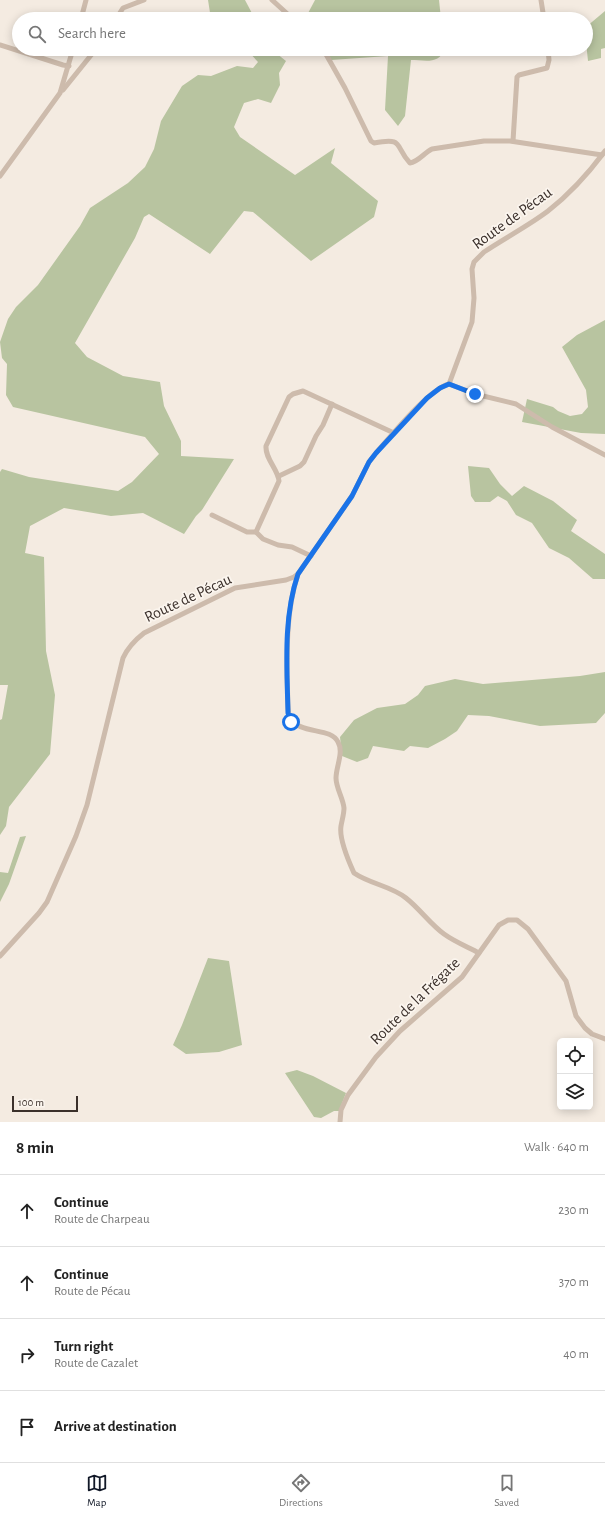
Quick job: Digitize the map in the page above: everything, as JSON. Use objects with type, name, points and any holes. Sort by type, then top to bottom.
[{"type":"street","points":[[83,12],[86,0]]},
{"type":"street","points":[[121,12],[124,8],[131,4],[144,0]]},
{"type":"street","points":[[272,0],[285,12]]},
{"type":"street","points":[[541,0],[543,12]]},
{"type":"street","points":[[0,45],[12,49]]},
{"type":"street","points":[[35,56],[63,65],[72,74],[76,74]]},
{"type":"street","points":[[60,93],[71,56]]},
{"type":"street","points":[[0,176],[60,93],[90,56]]},
{"type":"street","points":[[327,56],[371,141],[374,143],[390,140],[396,142],[410,163],[414,162],[426,152],[432,150],[484,141],[513,141],[604,153]]},
{"type":"street","points":[[513,141],[518,77],[519,75],[546,68],[549,60],[549,56]]},
{"type":"street","name":"Route de Pécau","points":[[0,956],[47,902],[76,836],[87,805],[123,658],[127,650],[136,639],[144,633],[235,588],[289,579],[298,574],[352,496],[369,462],[394,432],[427,398],[440,388],[449,384],[472,322],[474,298],[472,269],[476,260],[484,252],[559,202],[589,173],[604,153]]},
{"type":"street","points":[[449,384],[475,394],[516,404],[552,427],[605,455]]},
{"type":"street","points":[[256,532],[278,485],[279,476],[266,451],[266,445],[289,397],[293,394],[303,390],[394,432]]},
{"type":"street","points":[[279,476],[300,466],[304,462],[332,404]]},
{"type":"street","points":[[212,514],[247,532],[256,532],[263,539],[278,545],[292,547],[311,556]]},
{"type":"street","points":[[298,574],[288,617],[288,716],[291,722],[298,727],[332,736],[338,741],[341,749],[336,780],[344,808],[341,837],[354,873],[406,898],[431,923],[446,935],[479,953]]},
{"type":"street","points":[[289,579],[294,586]]},
{"type":"street","name":"Route de la Frégate","points":[[340,1122],[341,1110],[348,1096],[390,1041],[462,977],[499,925],[511,919],[522,923],[528,929],[562,973],[570,991],[573,1009],[576,1016],[585,1028],[592,1034],[605,1039]]},
{"type":"green space","points":[[208,0],[245,0],[251,12],[210,12]]},
{"type":"green space","points":[[315,0],[439,0],[440,12],[309,12]]},
{"type":"green space","points":[[605,11],[605,48],[601,49],[601,58],[588,61],[587,56],[593,56],[593,21]]},
{"type":"green space","points":[[252,56],[280,56],[286,61],[279,73],[280,85],[271,103],[258,99],[244,103],[234,127],[240,137],[295,175],[335,148],[331,163],[378,201],[374,217],[311,261],[253,212],[244,211],[210,254],[149,214],[144,217],[135,238],[75,343],[87,357],[123,376],[160,382],[164,406],[181,441],[181,456],[234,459],[202,510],[184,534],[143,513],[111,516],[64,508],[30,526],[25,553],[44,557],[46,651],[55,695],[50,754],[9,807],[6,826],[0,835],[0,720],[2,719],[8,685],[0,685],[0,472],[2,469],[29,477],[118,491],[132,482],[159,454],[145,437],[13,407],[6,395],[7,364],[2,358],[0,342],[8,319],[16,307],[38,285],[80,226],[90,208],[128,183],[145,167],[154,149],[161,121],[182,86],[198,75],[211,76],[237,66],[253,68],[258,62]]},
{"type":"green space","points":[[329,56],[388,56],[331,60]]},
{"type":"green space","points":[[388,56],[440,56],[435,60],[411,60],[405,116],[398,126],[385,110]]},
{"type":"green space","points":[[605,320],[605,434],[581,433],[522,422],[527,399],[553,407],[570,416],[582,414],[588,407],[586,390],[562,347],[577,335]]},
{"type":"green space","points":[[468,466],[489,468],[500,484],[512,496],[524,486],[553,501],[577,520],[571,531],[605,554],[605,579],[593,579],[569,558],[549,548],[532,523],[516,515],[507,501],[498,496],[490,502],[475,502],[471,496]]},
{"type":"green space","points":[[605,672],[605,713],[596,723],[540,726],[489,716],[468,715],[457,731],[428,748],[410,746],[404,751],[373,746],[368,758],[357,762],[342,756],[340,737],[354,720],[377,708],[405,704],[418,695],[425,686],[455,679],[483,684],[580,676]]},
{"type":"green space","points":[[26,836],[9,884],[0,902],[0,872],[8,873],[20,837]]},
{"type":"green space","points":[[208,958],[229,961],[242,1045],[219,1052],[186,1054],[173,1045]]},
{"type":"green space","points":[[297,1070],[313,1076],[346,1093],[339,1111],[334,1111],[321,1118],[314,1117],[285,1073]]},
{"type":"route","points":[[291,722],[288,716],[288,617],[298,574],[352,496],[369,462],[427,398],[447,384],[455,385],[475,394]]}]
